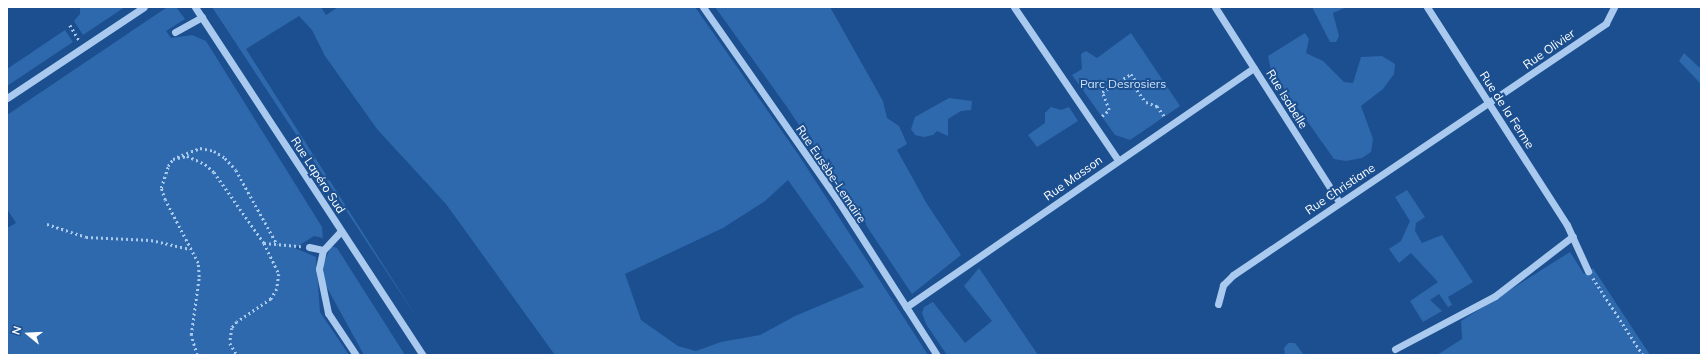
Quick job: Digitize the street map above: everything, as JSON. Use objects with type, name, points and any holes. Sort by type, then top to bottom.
[{"type":"street","points":[[7,98],[144,7]]},
{"type":"street","name":"Rue Lapéro Sud","points":[[195,7],[423,355]]},
{"type":"street","name":"Rue Eusèbe-Lemaire","points":[[703,7],[834,196],[937,355]]},
{"type":"street","points":[[1014,7],[1118,160]]},
{"type":"street","name":"Rue Isabelle","points":[[1215,7],[1339,202]]},
{"type":"street","name":"Rue de la Ferme","points":[[1427,7],[1567,225],[1588,271]]},
{"type":"street","name":"Rue Olivier","points":[[1489,103],[1606,23],[1614,7]]},
{"type":"street","points":[[175,32],[202,17]]},
{"type":"street","name":"Rue Masson","points":[[906,308],[1118,160],[1254,68]]},
{"type":"street","name":"Rue Christiane","points":[[1218,304],[1220,291],[1227,280],[1339,202],[1489,103]]},
{"type":"street","points":[[341,231],[323,250],[319,269],[326,306],[356,355]]},
{"type":"street","points":[[1395,349],[1495,296],[1573,236]]},
{"type":"street","points":[[309,247],[323,250]]},
{"type":"path","points":[[70,25],[83,47]]},
{"type":"path","points":[[1102,116],[1109,110],[1102,92],[1131,74],[1136,81],[1134,86],[1146,102],[1157,106],[1170,125]]},
{"type":"path","points":[[196,355],[191,335],[199,277],[198,263],[161,188],[162,178],[173,159],[189,150],[200,148],[214,151],[225,158],[236,170],[277,244]]},
{"type":"path","points":[[173,159],[187,156],[205,164],[214,172],[264,243],[275,264],[279,282],[271,299],[237,322],[232,328],[230,343],[237,355]]},
{"type":"path","points":[[47,224],[86,237],[152,240],[191,249]]},
{"type":"path","points":[[264,243],[309,247]]},
{"type":"path","points":[[1588,271],[1643,355]]},
{"type":"green space","points":[[80,7],[125,7],[83,35],[74,21],[80,14]]},
{"type":"green space","points":[[176,7],[185,19],[166,31],[171,38],[192,35],[206,41],[322,227],[323,238],[314,236],[295,248],[316,257],[320,312],[349,355],[7,355],[7,228],[16,223],[7,209],[7,115],[166,8]]},
{"type":"green space","points":[[212,7],[321,7],[326,15],[338,7],[695,7],[800,157],[928,355],[555,355],[446,204],[377,129],[325,56],[312,30],[299,16],[246,49],[419,321]],"holes":[[[788,180],[864,287],[795,316],[760,335],[721,342],[696,351],[678,346],[641,320],[625,274],[723,228],[765,201]]]},
{"type":"green space","points":[[715,7],[830,7],[883,101],[887,118],[899,126],[907,144],[897,150],[927,204],[961,255],[912,294],[787,107]]},
{"type":"green space","points":[[1312,7],[1347,7],[1333,13],[1339,36],[1336,42],[1330,42]]},
{"type":"green space","points":[[65,30],[73,42],[7,86],[7,69]]},
{"type":"green space","name":"Parc Desrosiers","points":[[1131,33],[1180,106],[1130,140],[1115,135],[1072,75],[1082,69],[1081,54],[1086,51],[1097,58]]},
{"type":"green space","points":[[1305,33],[1309,39],[1306,53],[1323,61],[1344,82],[1353,83],[1361,57],[1382,56],[1395,64],[1394,74],[1383,89],[1361,106],[1373,139],[1371,152],[1362,158],[1346,161],[1334,159],[1271,70],[1268,56]]},
{"type":"green space","points":[[1684,53],[1701,69],[1701,84],[1679,61]]},
{"type":"green space","points":[[949,98],[972,101],[971,110],[961,111],[948,119],[948,136],[937,131],[933,135],[924,137],[915,135],[911,129],[915,117]]},
{"type":"green space","points":[[1051,107],[1061,110],[1069,107],[1078,121],[1037,147],[1028,135],[1045,123],[1045,113]]},
{"type":"green space","points":[[1407,190],[1425,217],[1416,223],[1415,231],[1422,243],[1442,235],[1473,282],[1448,297],[1452,305],[1448,307],[1439,294],[1430,300],[1442,311],[1423,322],[1410,301],[1438,282],[1411,253],[1399,263],[1389,249],[1401,241],[1410,221],[1395,197]]},
{"type":"green space","points":[[331,246],[337,248],[405,355],[364,355],[325,284],[323,265]]},
{"type":"green space","points":[[1570,252],[1584,274],[1593,268],[1650,355],[1437,355],[1462,339],[1461,321]]},
{"type":"green space","points":[[979,268],[1038,355],[947,355],[926,324],[922,313],[924,307],[933,302],[965,343],[992,321],[964,286]]},
{"type":"green space","points":[[1288,343],[1295,343],[1304,355],[1285,355],[1284,348]]}]
